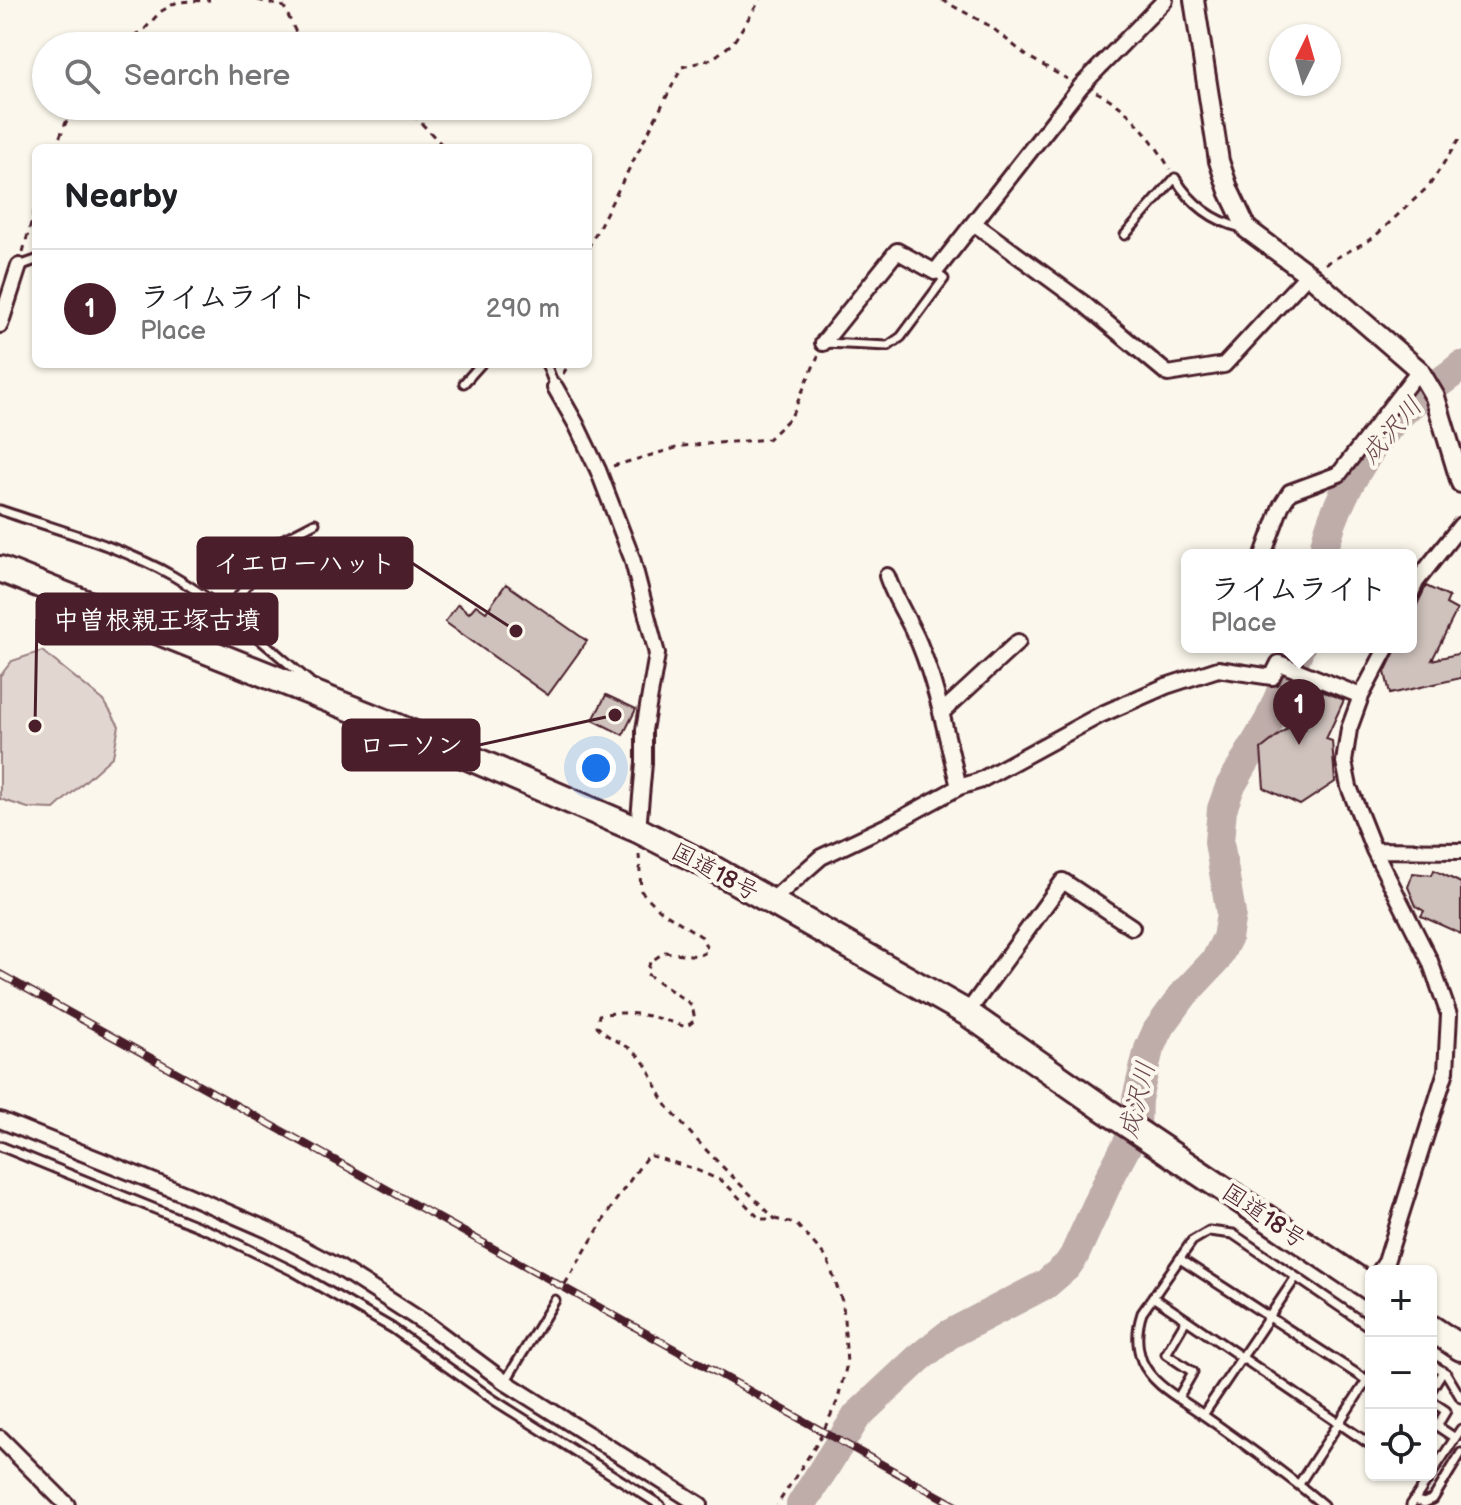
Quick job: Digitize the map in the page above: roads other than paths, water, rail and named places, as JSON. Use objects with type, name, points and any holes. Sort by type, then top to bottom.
[{"type":"highway","name":"国道18号","points":[[0,569],[333,701],[638,830],[771,901],[967,1013],[1107,1111],[1365,1278]]},
{"type":"highway","points":[[1437,1332],[1461,1348]]},
{"type":"street","points":[[823,343],[897,251],[935,272],[1081,86],[1165,0]]},
{"type":"street","points":[[1194,0],[1219,161],[1247,229],[1308,274],[1421,374],[1435,397],[1461,483]]},
{"type":"street","points":[[975,224],[1083,303],[1168,374],[1224,365],[1308,274]]},
{"type":"street","points":[[0,325],[19,266]]},
{"type":"street","points":[[1265,549],[1281,506],[1290,492],[1339,474],[1421,374]]},
{"type":"street","points":[[555,387],[598,470],[632,558],[657,654],[644,730],[638,830]]},
{"type":"street","points":[[1417,581],[1461,525]]},
{"type":"street","points":[[887,576],[895,601],[918,642],[941,713],[959,787]]},
{"type":"street","points":[[941,713],[1018,642]]},
{"type":"street","points":[[1384,653],[1361,696],[1349,729],[1344,762],[1349,787],[1374,850],[1430,961],[1449,1015],[1446,1071],[1384,1265]]},
{"type":"street","points":[[771,901],[821,857],[959,787],[979,781],[1100,715],[1166,686],[1218,669],[1272,677],[1279,663],[1361,696]]},
{"type":"street","points":[[1374,850],[1461,851]]},
{"type":"street","points":[[967,1013],[1063,881],[1132,927]]},
{"type":"street","points":[[0,1120],[268,1230],[338,1267],[431,1327],[505,1382],[700,1505]]},
{"type":"street","points":[[0,1438],[67,1505]]},
{"type":"lane","points":[[1125,235],[1175,178],[1200,210],[1225,224],[1247,229]]},
{"type":"lane","points":[[19,266],[32,261]]},
{"type":"lane","points":[[823,343],[888,346],[901,337],[944,279],[935,272]]},
{"type":"lane","points":[[464,383],[477,368]]},
{"type":"lane","points":[[548,368],[555,387]]},
{"type":"lane","points":[[0,510],[108,548],[171,575],[228,613],[333,701]]},
{"type":"lane","points":[[201,649],[278,542],[315,523]]},
{"type":"lane","points":[[0,1146],[217,1234],[293,1271],[392,1328],[494,1400],[660,1505]]},
{"type":"lane","points":[[1323,1505],[1299,1484],[1164,1389],[1142,1362],[1138,1325],[1153,1297],[1192,1241],[1209,1231],[1233,1234],[1365,1324]]},
{"type":"lane","points":[[1180,1259],[1365,1376]]},
{"type":"lane","points":[[1203,1415],[1296,1277]]},
{"type":"lane","points":[[1153,1297],[1365,1441]]},
{"type":"lane","points":[[505,1382],[555,1300]]},
{"type":"lane","points":[[1178,1398],[1193,1372],[1166,1354],[1186,1320]]},
{"type":"lane","points":[[1437,1368],[1443,1371],[1461,1398]]},
{"type":"lane","points":[[1437,1380],[1443,1371]]},
{"type":"lane","points":[[1299,1484],[1365,1386]]},
{"type":"lane","points":[[1437,1405],[1446,1411],[1437,1421]]},
{"type":"lane","points":[[1437,1426],[1455,1438]]},
{"type":"lane","points":[[1437,1466],[1461,1429]]},
{"type":"lane","points":[[1412,1503],[1433,1499],[1461,1453]]},
{"type":"lane","points":[[1412,1503],[1427,1481]]},
{"type":"waterway","name":"成沢川","points":[[1324,549],[1345,493],[1382,434],[1412,403],[1461,366]]},
{"type":"waterway","name":"成沢川","points":[[801,1505],[857,1416],[919,1358],[948,1335],[1046,1284],[1074,1256],[1136,1128],[1137,1099],[1149,1049],[1157,1031],[1184,994],[1216,960],[1227,938],[1231,914],[1219,842],[1222,809],[1230,787],[1269,721],[1297,653]]},
{"type":"railway","points":[[0,974],[955,1505]]},
{"type":"place","name":"イエローハット","points":[[516,631]]},
{"type":"place","name":"ローソン","points":[[615,715]]},
{"type":"place","name":"中曽根親王塚古墳","points":[[35,726]]},
{"type":"place","name":"ライムライト","points":[[1299,745]]}]
